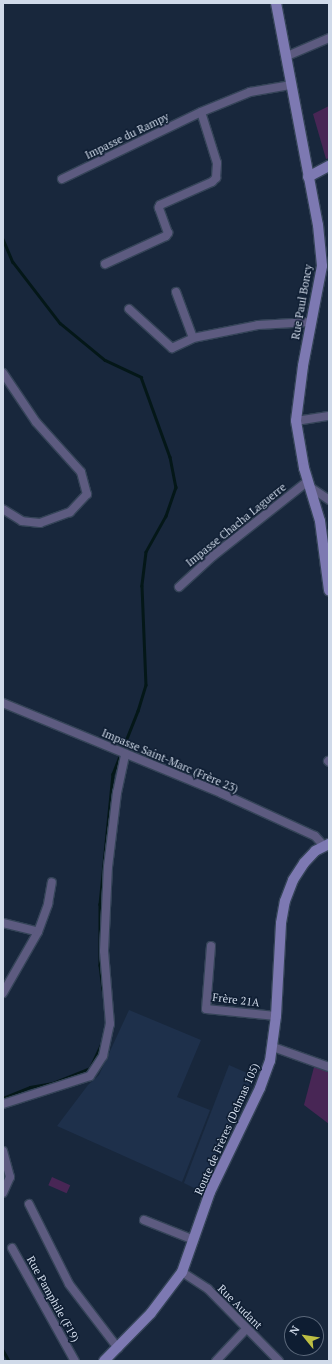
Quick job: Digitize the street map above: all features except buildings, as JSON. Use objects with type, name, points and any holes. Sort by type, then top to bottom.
[{"type":"street","name":"Rue Paul Boncy","points":[[276,3],[287,56],[308,177],[326,264],[311,322],[296,421],[309,484],[320,521],[329,590]]},
{"type":"street","points":[[287,56],[329,38]]},
{"type":"street","name":"Impasse du Rampy","points":[[62,179],[201,112],[250,92],[291,86]]},
{"type":"street","points":[[105,264],[166,236],[168,233],[159,208],[160,205],[212,182],[216,178],[217,163],[201,112]]},
{"type":"street","points":[[308,177],[329,166]]},
{"type":"street","points":[[176,292],[193,338]]},
{"type":"street","points":[[129,309],[170,348],[174,348],[193,338],[258,324],[311,322]]},
{"type":"street","points":[[3,373],[36,422],[80,472],[87,494],[70,512],[40,523],[22,521],[3,509]]},
{"type":"street","points":[[296,421],[329,416]]},
{"type":"street","points":[[309,484],[329,500]]},
{"type":"street","name":"Impasse Chacha Laguerre","points":[[179,588],[219,552],[309,484]]},
{"type":"street","name":"Impasse Saint-Marc (Frère 23)","points":[[3,703],[221,793],[315,836],[327,845]]},
{"type":"street","points":[[3,1104],[90,1076],[103,1056],[110,1024],[104,951],[108,867],[115,805],[125,754]]},
{"type":"street","name":"Route de Frères (Delmas 105)","points":[[104,1361],[151,1313],[182,1272],[210,1192],[266,1073],[273,1047],[276,1016],[277,967],[285,901],[293,880],[304,863],[327,845]]},
{"type":"street","points":[[3,992],[38,932],[48,904],[52,882]]},
{"type":"street","points":[[3,923],[38,932]]},
{"type":"street","name":"Frère 21A","points":[[211,946],[206,1008],[276,1016]]},
{"type":"street","points":[[273,1047],[329,1067]]},
{"type":"street","points":[[3,1151],[10,1177],[3,1193]]},
{"type":"street","points":[[29,1204],[69,1284],[118,1348]]},
{"type":"street","points":[[144,1220],[194,1240]]},
{"type":"street","name":"Rue Pamphile (F19)","points":[[12,1248],[75,1361]]},
{"type":"street","name":"Rue Audant","points":[[182,1272],[208,1289],[246,1329],[280,1361]]},
{"type":"street","points":[[216,1361],[246,1329]]},
{"type":"shaded area","points":[[329,106],[329,158],[326,159],[313,114]]},
{"type":"shaded area","points":[[129,1010],[201,1040],[177,1097],[210,1110],[182,1182],[57,1126],[88,1085],[99,1075]]},
{"type":"shaded area","points":[[229,1065],[254,1076],[200,1191],[184,1183]]},
{"type":"shaded area","points":[[314,1067],[329,1072],[329,1124],[304,1105]]},
{"type":"shaded area","points":[[52,1177],[70,1185],[67,1193],[48,1185]]},
{"type":"waterway","points":[[3,239],[13,262],[60,323],[105,360],[141,377],[170,457],[176,487],[166,516],[146,552],[142,586],[146,685],[138,711],[113,774],[100,904],[100,965],[103,990]]},
{"type":"waterway","points":[[3,1098],[30,1087],[53,1083],[90,1068],[102,1042]]},
{"type":"waterway","points":[[3,1350],[9,1361]]}]
